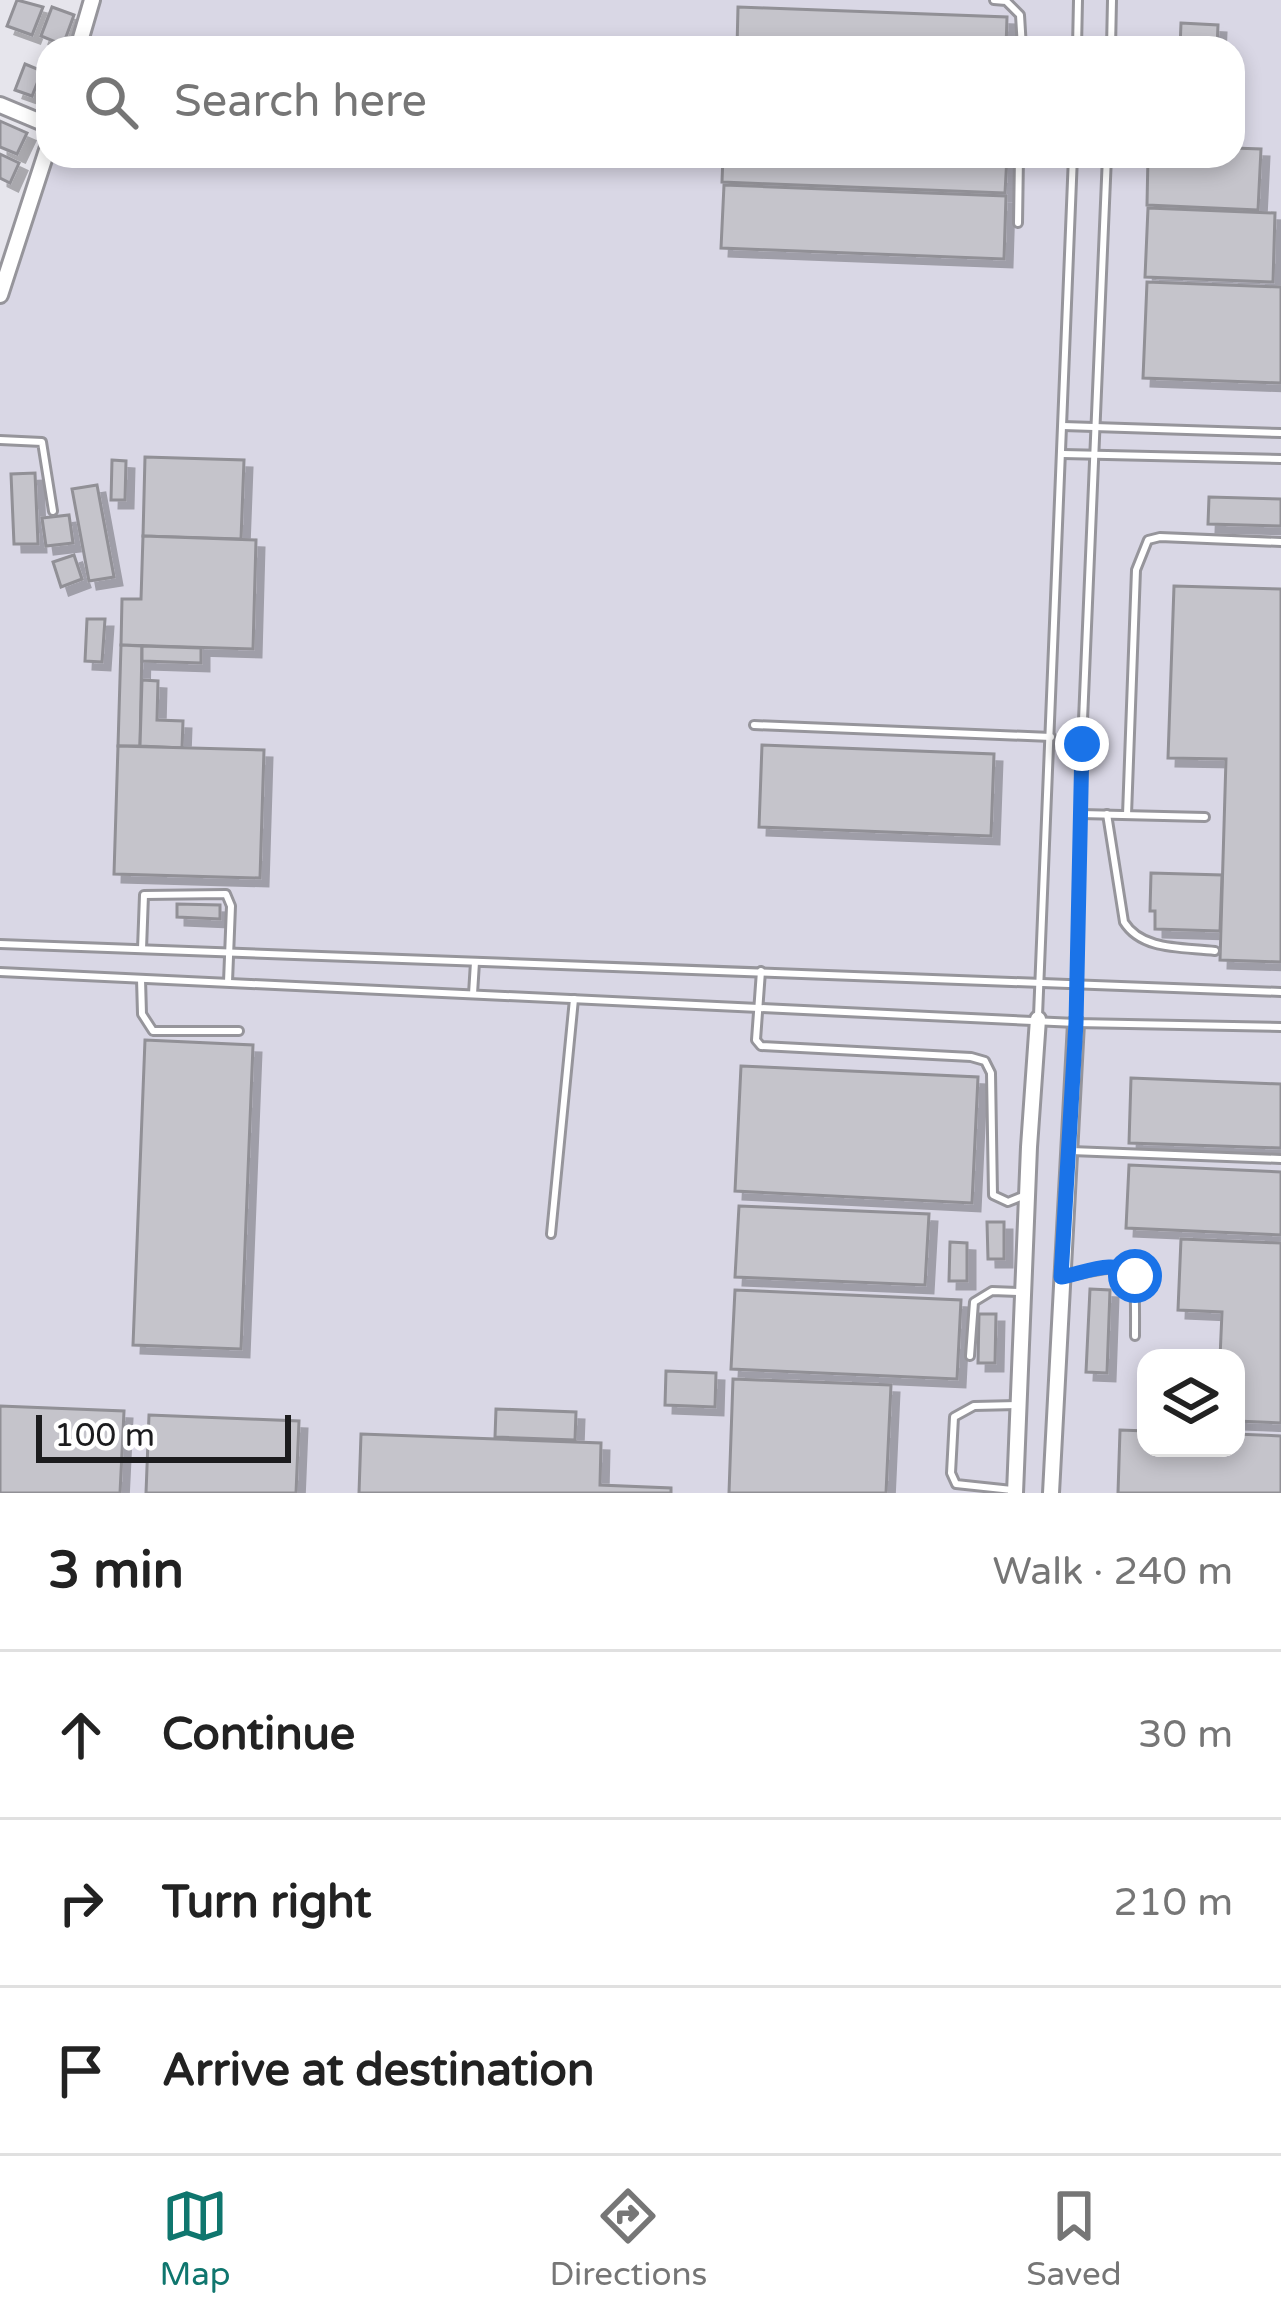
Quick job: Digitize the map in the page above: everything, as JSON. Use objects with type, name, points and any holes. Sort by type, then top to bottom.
[{"type":"street","points":[[82,36],[92,0]]},
{"type":"street","points":[[0,105],[36,120]]},
{"type":"street","points":[[0,295],[41,168]]},
{"type":"street","points":[[1016,1492],[1038,1019]]},
{"type":"street","points":[[1051,1493],[1076,1023]]},
{"type":"lane","points":[[994,0],[1006,1],[1020,15],[1021,36]]},
{"type":"lane","points":[[1077,36],[1078,0]]},
{"type":"lane","points":[[1111,36],[1112,0]]},
{"type":"lane","points":[[1018,223],[1019,168]]},
{"type":"lane","points":[[1038,1019],[1072,168]]},
{"type":"lane","points":[[1076,1023],[1107,168]]},
{"type":"lane","points":[[1063,426],[1281,433]]},
{"type":"lane","points":[[0,440],[41,442],[53,511]]},
{"type":"lane","points":[[1061,454],[1281,459]]},
{"type":"lane","points":[[1127,815],[1136,570],[1148,540],[1281,542]]},
{"type":"lane","points":[[754,725],[1051,737]]},
{"type":"lane","points":[[1081,814],[1204,817]]},
{"type":"lane","points":[[1107,814],[1124,922],[1132,935],[1148,943],[1215,951]]},
{"type":"lane","points":[[142,949],[144,895],[226,894],[232,906],[228,982]]},
{"type":"lane","points":[[0,944],[1281,992]]},
{"type":"lane","points":[[473,994],[475,960]]},
{"type":"lane","points":[[761,971],[756,1040],[761,1046],[985,1061],[991,1073],[993,1195],[1008,1202],[1027,1195]]},
{"type":"lane","points":[[0,972],[1076,1023],[1281,1027]]},
{"type":"lane","points":[[141,979],[142,1014],[153,1030],[239,1030]]},
{"type":"lane","points":[[551,1234],[574,999]]},
{"type":"lane","points":[[1067,1151],[1281,1159]]},
{"type":"lane","points":[[1061,1277],[1116,1266],[1128,1269],[1135,1276],[1135,1336]]},
{"type":"lane","points":[[970,1356],[974,1302],[992,1291],[1023,1292]]},
{"type":"lane","points":[[1016,1492],[956,1484],[951,1473],[954,1417],[974,1406],[1019,1405]]},
{"type":"shaded area","points":[[91,0],[1281,0],[1281,1493],[0,1493],[0,304],[41,168],[1245,168],[1245,36],[80,36]]},
{"type":"building","points":[[17,0],[43,7],[32,35],[7,26]]},
{"type":"building","points":[[52,7],[74,15],[66,36],[41,36]]},
{"type":"building","points":[[738,7],[1007,17],[1006,36],[737,36]]},
{"type":"building","points":[[1181,23],[1218,25],[1218,36],[1180,36]]},
{"type":"building","points":[[25,64],[36,69],[32,96],[15,90]]},
{"type":"building","points":[[0,121],[27,133],[17,154],[0,147]]},
{"type":"building","points":[[1245,148],[1261,149],[1258,210],[1147,205],[1148,168],[1245,168]]},
{"type":"building","points":[[0,154],[19,163],[10,183],[0,178]]},
{"type":"building","points":[[723,168],[1006,168],[1005,193],[722,182]]},
{"type":"building","points":[[724,185],[1006,196],[1004,259],[721,248]]},
{"type":"building","points":[[1148,208],[1275,213],[1273,282],[1145,277]]},
{"type":"building","points":[[1147,282],[1281,287],[1281,383],[1143,378]]},
{"type":"building","points":[[145,457],[244,460],[241,539],[143,536]]},
{"type":"building","points":[[112,460],[126,461],[125,500],[111,500]]},
{"type":"building","points":[[35,473],[38,544],[14,544],[11,474]]},
{"type":"building","points":[[97,485],[114,577],[89,581],[72,489]]},
{"type":"building","points":[[1209,497],[1281,499],[1281,526],[1208,524]]},
{"type":"building","points":[[69,515],[73,543],[46,546],[42,518]]},
{"type":"building","points":[[143,536],[256,540],[253,649],[121,645],[122,599],[141,599]]},
{"type":"building","points":[[74,555],[82,579],[61,587],[53,562]]},
{"type":"building","points":[[1174,586],[1281,589],[1281,962],[1220,960],[1226,759],[1168,758]]},
{"type":"building","points":[[87,619],[105,619],[102,662],[85,661]]},
{"type":"building","points":[[121,645],[142,646],[140,746],[118,746]]},
{"type":"building","points":[[142,646],[201,648],[201,663],[142,661]]},
{"type":"building","points":[[142,680],[158,681],[157,720],[183,721],[182,748],[140,746]]},
{"type":"building","points":[[762,745],[994,754],[991,836],[759,827]]},
{"type":"building","points":[[118,746],[264,750],[260,878],[114,874]]},
{"type":"building","points":[[1151,873],[1222,875],[1220,931],[1155,929],[1155,911],[1150,911]]},
{"type":"building","points":[[177,904],[220,905],[220,919],[177,917]]},
{"type":"building","points":[[145,1040],[253,1045],[241,1349],[133,1345]]},
{"type":"building","points":[[741,1066],[978,1077],[972,1203],[735,1191]]},
{"type":"building","points":[[1131,1078],[1281,1084],[1281,1148],[1129,1143]]},
{"type":"building","points":[[1129,1165],[1281,1172],[1281,1235],[1126,1228]]},
{"type":"building","points":[[739,1206],[929,1214],[925,1285],[735,1277]]},
{"type":"building","points":[[987,1222],[1004,1222],[1004,1259],[988,1259]]},
{"type":"building","points":[[1181,1239],[1281,1243],[1281,1423],[1245,1421],[1245,1349],[1220,1349],[1222,1312],[1178,1310]]},
{"type":"building","points":[[950,1242],[967,1243],[967,1281],[949,1281]]},
{"type":"building","points":[[1090,1289],[1110,1290],[1107,1373],[1086,1372]]},
{"type":"building","points":[[735,1290],[961,1300],[957,1379],[731,1369]]},
{"type":"building","points":[[979,1314],[996,1314],[995,1363],[978,1363]]},
{"type":"building","points":[[666,1371],[716,1373],[715,1407],[665,1405]]},
{"type":"building","points":[[733,1379],[891,1385],[886,1493],[729,1493]]},
{"type":"building","points":[[0,1406],[124,1411],[120,1493],[0,1493]]},
{"type":"building","points":[[496,1409],[576,1412],[575,1440],[495,1437]]},
{"type":"building","points":[[149,1415],[299,1421],[296,1493],[146,1493]]},
{"type":"building","points":[[1120,1430],[1137,1431],[1137,1457],[1245,1457],[1245,1434],[1281,1436],[1281,1493],[1118,1493]]},
{"type":"building","points":[[361,1434],[601,1443],[600,1485],[671,1488],[671,1493],[359,1493]]},
{"type":"route","points":[[1082,744],[1076,1023],[1061,1277],[1116,1266],[1135,1276]]}]
